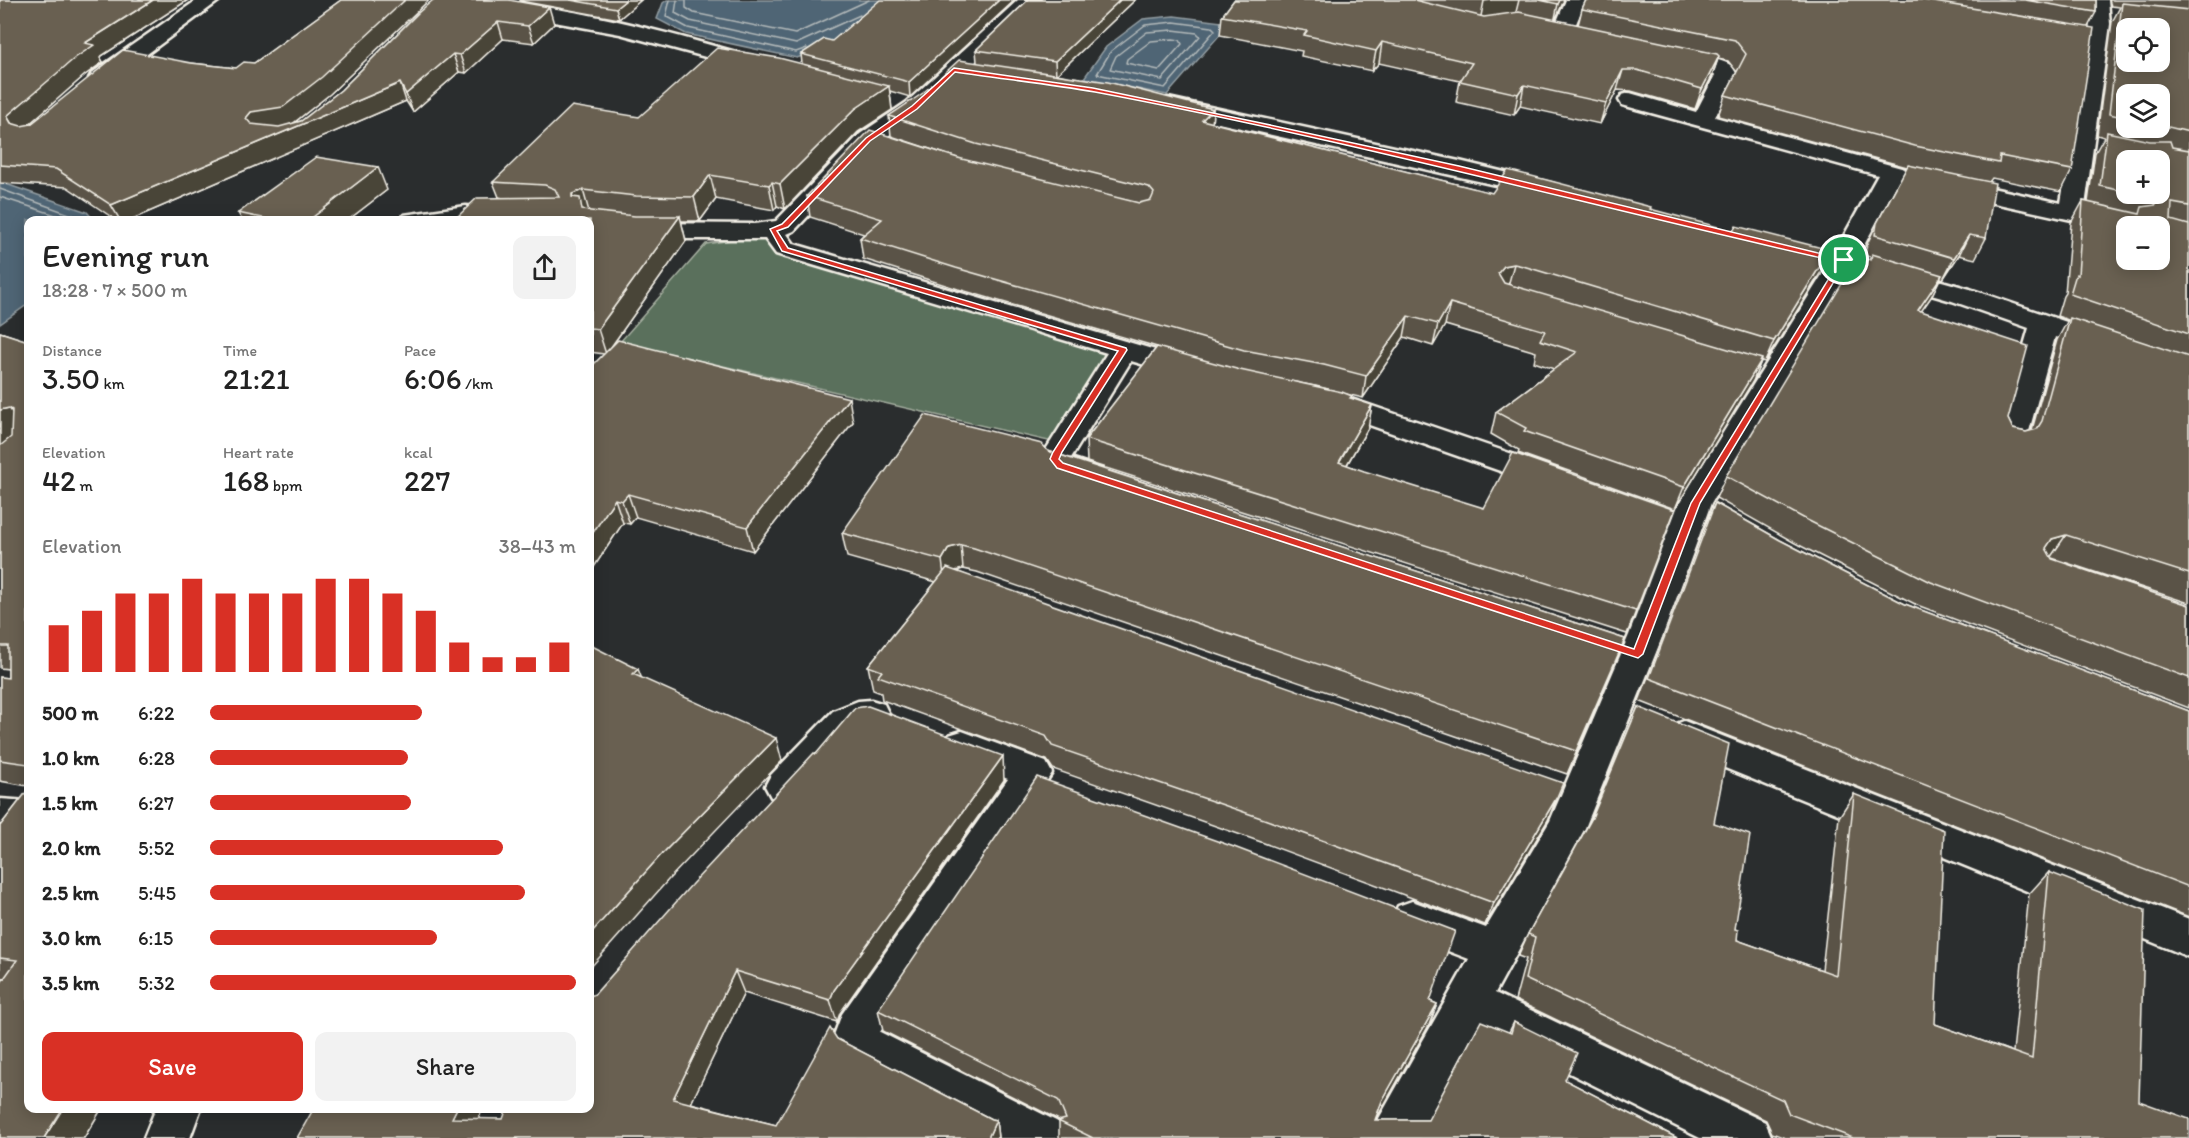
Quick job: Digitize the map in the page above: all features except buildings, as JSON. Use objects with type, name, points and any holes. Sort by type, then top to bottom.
[{"type":"street","points":[[86,88],[210,0]]},
{"type":"street","points":[[466,0],[622,28],[777,70]]},
{"type":"street","points":[[594,225],[642,231],[772,231],[785,226],[868,139],[915,107],[1030,0]]},
{"type":"street","points":[[1562,33],[1576,0]]},
{"type":"street","points":[[1630,100],[1895,172],[2083,216],[2093,143],[2085,111],[2098,22]]},
{"type":"street","points":[[1539,28],[1584,38]]},
{"type":"street","points":[[1652,52],[1708,64],[1724,71],[1726,75],[1702,121]]},
{"type":"street","points":[[954,70],[989,75]]},
{"type":"street","points":[[892,101],[915,107]]},
{"type":"street","points":[[1149,101],[1459,168],[1571,196]]},
{"type":"street","points":[[868,139],[894,149]]},
{"type":"street","points":[[1393,1138],[1566,828],[1614,708],[1626,651],[1682,516],[1760,373],[1832,258],[1892,173],[1895,172]]},
{"type":"street","points":[[432,216],[447,213],[488,213],[515,216]]},
{"type":"street","points":[[772,231],[785,249],[1215,376]]},
{"type":"street","points":[[1832,258],[1961,296],[2189,374]]},
{"type":"street","points":[[2012,442],[2044,325]]},
{"type":"street","points":[[1117,484],[1060,466],[1055,459],[1123,350]]},
{"type":"street","points":[[1298,393],[1349,406],[1574,487]]},
{"type":"street","points":[[1682,516],[1724,520]]},
{"type":"street","points":[[1614,708],[2189,938]]},
{"type":"street","points":[[758,815],[846,721],[858,715],[875,714],[915,728],[1034,773],[1046,784],[857,1029],[855,1038],[859,1044],[1042,1138]]},
{"type":"street","points":[[1545,786],[1579,797]]},
{"type":"street","points":[[0,815],[24,817]]},
{"type":"street","points":[[1377,905],[1496,950]]},
{"type":"street","points":[[1468,1001],[1749,1138]]},
{"type":"street","points":[[167,1138],[177,1113]]},
{"type":"street","points":[[494,1138],[505,1113]]},
{"type":"green space","points":[[763,235],[775,252],[1116,342],[1057,443],[620,342],[706,244]]},
{"type":"water","points":[[667,0],[904,0],[828,46],[797,58],[686,34],[657,19],[663,3]]},
{"type":"water","points":[[1174,16],[1230,23],[1167,95],[1084,78],[1106,47],[1143,19]]},
{"type":"water","points":[[0,182],[87,212],[90,216],[24,216],[24,307],[0,324]]},
{"type":"route","points":[[954,70],[1093,90],[1261,125],[1459,168],[1705,229],[1844,260],[1695,503],[1638,654],[1060,466],[1055,459],[1058,452],[1123,350],[785,249],[772,231],[785,226],[868,139],[915,107],[954,70]]}]
